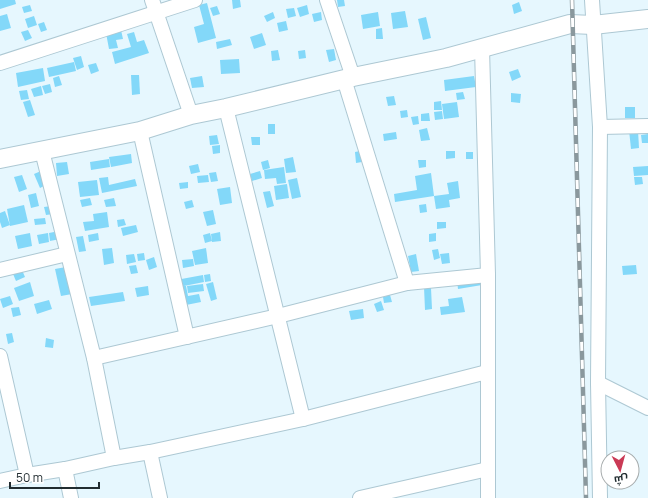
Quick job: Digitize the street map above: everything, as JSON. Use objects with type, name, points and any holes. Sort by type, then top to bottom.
[{"type":"street","points":[[0,63],[154,6],[195,0]]},
{"type":"street","points":[[327,0],[407,283]]},
{"type":"street","points":[[592,0],[600,127],[598,383],[600,498]]},
{"type":"street","points":[[154,6],[190,115]]},
{"type":"street","points":[[0,159],[140,131],[190,115],[226,108],[349,78],[446,58],[570,24],[593,25],[648,19]]},
{"type":"street","points":[[482,48],[488,274],[488,498]]},
{"type":"street","points":[[226,108],[303,419]]},
{"type":"street","points":[[600,127],[648,126]]},
{"type":"street","points":[[140,131],[187,337]]},
{"type":"street","points":[[42,151],[94,358],[114,458]]},
{"type":"street","points":[[0,270],[67,254]]},
{"type":"street","points":[[94,358],[278,316],[407,283],[488,274]]},
{"type":"street","points":[[0,356],[3,380],[27,475]]},
{"type":"street","points":[[0,481],[150,452],[303,419],[488,372]]},
{"type":"street","points":[[598,383],[648,408]]},
{"type":"street","points":[[150,452],[160,498]]},
{"type":"street","points":[[65,469],[71,498]]},
{"type":"street","points":[[361,498],[488,469]]},
{"type":"building","points":[[0,0],[15,0],[16,4],[0,9]]},
{"type":"building","points":[[232,0],[240,0],[241,7],[233,9]]},
{"type":"building","points":[[337,0],[344,0],[345,6],[338,7]]},
{"type":"building","points":[[519,2],[522,11],[514,14],[512,5]]},
{"type":"building","points":[[207,3],[216,38],[198,43],[194,27],[204,24],[199,5]]},
{"type":"building","points":[[30,5],[32,11],[24,13],[22,7]]},
{"type":"building","points":[[307,5],[309,14],[300,17],[297,8]]},
{"type":"building","points":[[217,6],[220,14],[213,16],[210,8]]},
{"type":"building","points":[[294,8],[296,16],[288,18],[286,9]]},
{"type":"building","points":[[405,11],[408,27],[393,29],[391,13]]},
{"type":"building","points":[[273,12],[275,18],[267,22],[264,16]]},
{"type":"building","points":[[321,12],[322,20],[314,22],[312,14]]},
{"type":"building","points":[[378,12],[380,26],[363,29],[361,15]]},
{"type":"building","points":[[7,14],[11,28],[0,31],[0,16]]},
{"type":"building","points":[[34,16],[37,25],[28,28],[25,19]]},
{"type":"building","points":[[426,17],[431,38],[423,40],[418,19]]},
{"type":"building","points":[[286,21],[288,30],[279,32],[277,23]]},
{"type":"building","points":[[44,22],[47,30],[41,32],[38,24]]},
{"type":"building","points":[[382,28],[383,39],[376,39],[376,29]]},
{"type":"building","points":[[28,30],[32,38],[25,41],[21,32]]},
{"type":"building","points":[[121,30],[123,39],[116,40],[118,48],[109,49],[106,33]]},
{"type":"building","points":[[134,32],[137,42],[144,40],[149,53],[115,64],[112,52],[131,47],[127,34]]},
{"type":"building","points":[[262,33],[266,45],[254,49],[250,37]]},
{"type":"building","points":[[230,39],[232,45],[217,49],[216,42]]},
{"type":"building","points":[[334,49],[336,60],[329,62],[326,50]]},
{"type":"building","points":[[278,50],[280,60],[272,61],[271,51]]},
{"type":"building","points":[[305,50],[306,58],[299,59],[298,51]]},
{"type":"building","points":[[81,56],[84,67],[77,70],[73,58]]},
{"type":"building","points":[[239,59],[240,73],[221,74],[220,60]]},
{"type":"building","points":[[74,62],[76,71],[49,77],[47,68]]},
{"type":"building","points":[[96,63],[99,71],[91,74],[88,65]]},
{"type":"building","points":[[43,68],[45,81],[18,87],[16,73]]},
{"type":"building","points":[[518,69],[521,77],[512,81],[509,72]]},
{"type":"building","points":[[131,75],[139,75],[140,94],[132,95]]},
{"type":"building","points":[[59,76],[62,85],[55,87],[53,78]]},
{"type":"building","points":[[202,76],[204,87],[192,88],[190,78]]},
{"type":"building","points":[[474,76],[476,87],[445,91],[444,80]]},
{"type":"building","points":[[50,84],[52,92],[45,94],[42,86]]},
{"type":"building","points":[[41,86],[43,95],[34,97],[31,89]]},
{"type":"building","points":[[27,90],[29,99],[21,100],[19,91]]},
{"type":"building","points":[[463,92],[465,99],[457,100],[456,93]]},
{"type":"building","points":[[511,93],[521,94],[520,103],[511,102]]},
{"type":"building","points":[[394,96],[396,105],[388,106],[386,97]]},
{"type":"building","points":[[30,100],[35,115],[28,117],[23,102]]},
{"type":"building","points":[[441,101],[442,110],[434,110],[434,102]]},
{"type":"building","points":[[457,102],[459,117],[444,119],[442,104]]},
{"type":"building","points":[[625,107],[635,107],[635,118],[625,118]]},
{"type":"building","points":[[407,110],[408,117],[401,118],[400,111]]},
{"type":"building","points":[[442,111],[443,119],[435,120],[434,112]]},
{"type":"building","points":[[429,113],[430,121],[421,121],[421,114]]},
{"type":"building","points":[[418,116],[419,124],[413,125],[411,117]]},
{"type":"building","points":[[268,124],[275,124],[275,134],[268,134]]},
{"type":"building","points":[[427,128],[430,140],[421,141],[419,130]]},
{"type":"building","points":[[629,130],[638,130],[639,148],[631,149]]},
{"type":"building","points":[[396,132],[397,139],[384,141],[383,134]]},
{"type":"building","points":[[648,134],[648,143],[642,143],[641,135]]},
{"type":"building","points":[[217,135],[219,144],[210,145],[209,136]]},
{"type":"building","points":[[251,137],[260,137],[260,145],[252,145]]},
{"type":"building","points":[[220,145],[220,153],[213,154],[212,146]]},
{"type":"building","points":[[360,151],[362,162],[356,163],[355,152]]},
{"type":"building","points":[[446,151],[455,151],[455,158],[446,159]]},
{"type":"building","points":[[466,152],[473,152],[473,159],[466,159]]},
{"type":"building","points":[[131,154],[132,163],[111,167],[109,157]]},
{"type":"building","points":[[293,157],[296,172],[286,173],[284,159]]},
{"type":"building","points":[[109,159],[110,167],[91,170],[90,162]]},
{"type":"building","points":[[268,160],[270,168],[263,170],[261,162]]},
{"type":"building","points":[[418,160],[426,160],[426,167],[419,168]]},
{"type":"building","points":[[67,162],[69,174],[57,176],[56,163]]},
{"type":"building","points":[[198,164],[200,172],[191,174],[189,166]]},
{"type":"building","points":[[648,166],[648,175],[634,176],[633,167]]},
{"type":"building","points":[[284,167],[286,183],[277,184],[276,178],[265,179],[264,170]]},
{"type":"building","points":[[41,171],[46,185],[40,188],[34,174]]},
{"type":"building","points":[[260,171],[262,178],[252,181],[250,174]]},
{"type":"building","points":[[216,172],[218,181],[211,182],[209,173]]},
{"type":"building","points":[[431,173],[434,196],[395,202],[394,194],[417,190],[415,176]]},
{"type":"building","points":[[22,175],[27,189],[19,192],[14,177]]},
{"type":"building","points":[[208,175],[209,182],[198,183],[197,176]]},
{"type":"building","points":[[108,177],[109,185],[135,179],[137,186],[102,193],[99,178]]},
{"type":"building","points":[[634,177],[642,177],[643,184],[635,185]]},
{"type":"building","points":[[297,178],[301,197],[292,199],[288,180]]},
{"type":"building","points":[[97,180],[99,195],[80,197],[78,182]]},
{"type":"building","points":[[458,181],[460,198],[449,200],[450,207],[436,209],[434,196],[449,194],[447,183]]},
{"type":"building","points":[[188,182],[188,188],[180,189],[179,183]]},
{"type":"building","points":[[287,184],[289,198],[276,200],[274,186]]},
{"type":"building","points":[[230,187],[232,203],[220,205],[217,189]]},
{"type":"building","points":[[270,191],[274,206],[267,208],[263,192]]},
{"type":"building","points":[[36,193],[39,206],[31,208],[28,195]]},
{"type":"building","points":[[90,198],[92,205],[82,207],[80,200]]},
{"type":"building","points":[[114,198],[116,206],[106,207],[104,200]]},
{"type":"building","points":[[192,200],[194,207],[186,209],[184,202]]},
{"type":"building","points":[[426,204],[427,212],[420,213],[419,205]]},
{"type":"building","points":[[24,205],[28,222],[10,226],[7,209]]},
{"type":"building","points":[[51,206],[53,214],[46,215],[44,207]]},
{"type":"building","points":[[213,210],[216,224],[207,226],[203,212]]},
{"type":"building","points":[[5,211],[10,225],[2,228],[0,213]]},
{"type":"building","points":[[107,212],[109,227],[85,231],[83,222],[94,221],[93,214]]},
{"type":"building","points":[[45,218],[46,224],[35,225],[34,219]]},
{"type":"building","points":[[124,219],[126,225],[118,227],[117,220]]},
{"type":"building","points":[[437,222],[446,222],[446,228],[437,229]]},
{"type":"building","points":[[136,225],[138,232],[123,236],[121,228]]},
{"type":"building","points":[[59,231],[60,239],[50,241],[49,233]]},
{"type":"building","points":[[220,232],[221,241],[212,242],[211,234]]},
{"type":"building","points":[[30,233],[32,246],[18,249],[15,236]]},
{"type":"building","points":[[48,233],[49,242],[39,244],[37,235]]},
{"type":"building","points":[[98,233],[99,240],[89,242],[88,235]]},
{"type":"building","points":[[210,233],[212,241],[205,243],[203,235]]},
{"type":"building","points":[[436,233],[436,241],[429,242],[429,234]]},
{"type":"building","points":[[83,236],[86,251],[79,252],[76,237]]},
{"type":"building","points":[[112,248],[114,263],[104,265],[102,249]]},
{"type":"building","points":[[206,248],[208,263],[195,265],[192,251]]},
{"type":"building","points":[[438,249],[440,258],[434,260],[432,250]]},
{"type":"building","points":[[144,253],[145,260],[138,261],[137,254]]},
{"type":"building","points":[[449,253],[450,263],[442,264],[440,254]]},
{"type":"building","points":[[134,254],[136,262],[127,264],[126,255]]},
{"type":"building","points":[[416,254],[419,271],[411,272],[408,256]]},
{"type":"building","points":[[154,257],[157,267],[149,270],[146,260]]},
{"type":"building","points":[[193,259],[194,266],[183,268],[182,260]]},
{"type":"building","points":[[136,265],[138,273],[131,274],[129,266]]},
{"type":"building","points":[[636,265],[637,274],[623,275],[622,266]]},
{"type":"building","points":[[66,267],[72,294],[61,296],[55,269]]},
{"type":"building","points":[[22,270],[25,277],[16,281],[13,274]]},
{"type":"building","points":[[480,272],[482,285],[458,289],[457,280]]},
{"type":"building","points":[[210,274],[211,281],[205,282],[204,275]]},
{"type":"building","points":[[203,275],[204,282],[184,286],[186,286],[188,296],[199,294],[201,302],[181,306],[176,280]]},
{"type":"building","points":[[30,282],[34,296],[19,301],[14,288]]},
{"type":"building","points":[[213,282],[217,299],[211,301],[206,284]]},
{"type":"building","points":[[203,284],[204,291],[188,293],[187,286]]},
{"type":"building","points":[[148,286],[149,295],[137,297],[135,288]]},
{"type":"building","points":[[442,286],[431,288],[432,309],[425,310],[424,287]]},
{"type":"building","points":[[123,292],[125,301],[91,306],[89,297]]},
{"type":"building","points":[[390,295],[392,302],[384,303],[383,297]]},
{"type":"building","points":[[10,296],[13,304],[3,308],[0,299]]},
{"type":"building","points":[[462,297],[465,312],[441,315],[440,307],[449,306],[448,299]]},
{"type":"building","points":[[49,300],[52,309],[37,314],[34,304]]},
{"type":"building","points":[[381,301],[384,310],[377,312],[374,304]]},
{"type":"building","points":[[19,307],[21,315],[13,317],[11,308]]},
{"type":"building","points":[[363,309],[364,318],[351,320],[349,311]]},
{"type":"building","points":[[12,333],[14,342],[8,344],[6,334]]},
{"type":"building","points":[[46,338],[54,340],[53,348],[45,347]]},
{"type":"railway","points":[[572,0],[586,498]]}]
